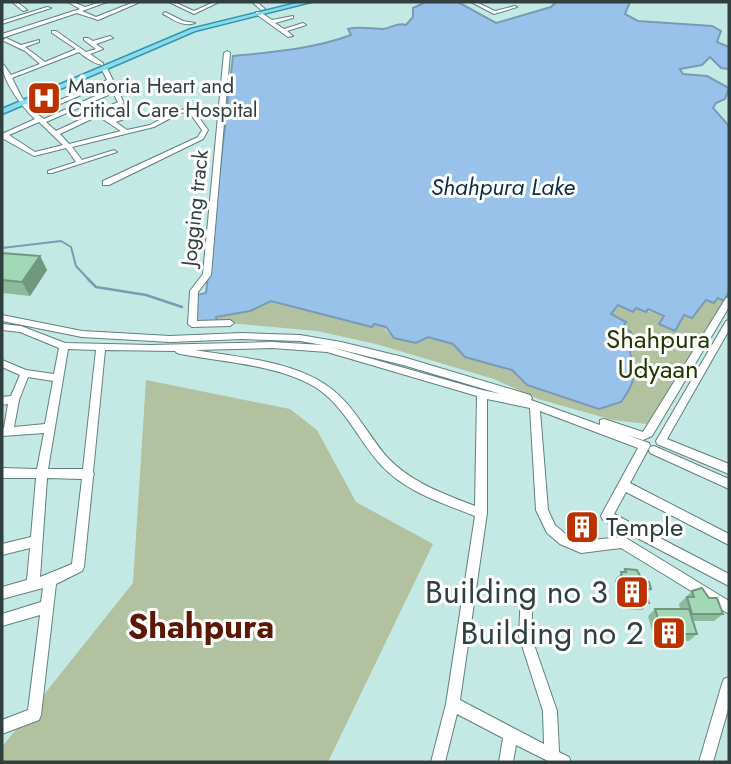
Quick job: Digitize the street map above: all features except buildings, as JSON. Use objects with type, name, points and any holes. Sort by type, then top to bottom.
[{"type":"main road","points":[[2,106],[193,30],[296,2],[308,2]]},
{"type":"main road","points":[[123,58],[191,25],[260,11]]},
{"type":"main road","points":[[2,112],[22,100]]},
{"type":"street","points":[[15,2],[24,10]]},
{"type":"street","points":[[71,2],[85,9]]},
{"type":"street","points":[[4,38],[105,2]]},
{"type":"street","points":[[77,11],[96,19],[135,2],[145,7]]},
{"type":"street","points":[[171,2],[194,13]]},
{"type":"street","points":[[165,13],[191,25],[196,2]]},
{"type":"street","points":[[194,13],[217,2]]},
{"type":"street","points":[[254,2],[271,22],[290,36]]},
{"type":"street","points":[[473,2],[494,13],[514,7],[509,2]]},
{"type":"street","points":[[3,22],[46,4],[64,15]]},
{"type":"street","points":[[271,22],[291,17]]},
{"type":"street","points":[[282,30],[303,25]]},
{"type":"street","points":[[54,32],[102,66],[121,103],[57,133]]},
{"type":"street","points":[[4,38],[44,64]]},
{"type":"street","points":[[93,43],[110,38]]},
{"type":"street","points":[[11,77],[82,52],[100,49],[86,39]]},
{"type":"street","points":[[20,47],[37,41]]},
{"type":"street","points":[[57,46],[68,42]]},
{"type":"street","name":"Jogging track","points":[[227,53],[207,275],[194,291],[192,324],[230,323]]},
{"type":"street","points":[[2,65],[22,100],[70,145],[80,162]]},
{"type":"street","points":[[3,135],[109,81]]},
{"type":"street","points":[[40,118],[115,90]]},
{"type":"street","points":[[3,135],[34,153],[152,126],[184,109],[191,110],[205,130],[201,138],[106,183]]},
{"type":"street","points":[[99,114],[126,132]]},
{"type":"street","points":[[110,122],[127,116]]},
{"type":"street","points":[[50,172],[114,152]]},
{"type":"street","points":[[729,300],[607,516],[729,580]]},
{"type":"street","points":[[2,318],[82,334],[166,343],[327,349],[482,394],[535,405],[650,441],[729,484]]},
{"type":"street","points":[[650,441],[729,323]]},
{"type":"street","points":[[2,327],[21,329],[64,346],[101,347],[278,336],[341,345],[492,387],[729,469]]},
{"type":"street","points":[[166,343],[295,374],[316,383],[334,395],[384,462],[429,494],[481,513]]},
{"type":"street","points":[[33,583],[42,472],[64,346]]},
{"type":"street","points":[[2,593],[50,580],[78,567],[101,347]]},
{"type":"street","points":[[2,363],[25,373],[58,378]]},
{"type":"street","points":[[25,373],[5,432],[50,428]]},
{"type":"street","points":[[438,762],[453,704],[481,513],[482,394]]},
{"type":"street","points":[[2,401],[14,400]]},
{"type":"street","points":[[535,405],[542,510],[551,529],[564,540],[581,547],[622,542],[729,608]]},
{"type":"street","points":[[2,474],[89,474]]},
{"type":"street","points":[[625,486],[729,540]]},
{"type":"street","points":[[2,549],[35,541]]},
{"type":"street","points":[[2,727],[34,715],[50,580]]},
{"type":"street","points":[[527,592],[525,636],[550,711],[558,759]]},
{"type":"street","points":[[2,620],[45,607]]},
{"type":"street","points":[[706,762],[729,684]]},
{"type":"street","points":[[453,704],[558,759]]},
{"type":"street","points":[[506,762],[511,734]]},
{"type":"green space","name":"Shahpura Udyaan","points":[[718,298],[724,301],[647,424],[613,420],[538,399],[494,379],[376,344],[317,331],[218,322],[215,318],[250,311],[271,301],[371,327],[373,324],[386,327],[385,330],[395,338],[416,343],[428,337],[453,344],[465,357],[512,370],[527,385],[634,367],[628,337],[622,327],[626,321],[611,314],[618,305],[633,312],[636,308],[664,316],[692,318],[706,300]]},
{"type":"green space","points":[[146,380],[290,409],[317,430],[356,502],[433,544],[328,762],[2,762],[2,747],[133,583]]},
{"type":"water","name":"Shahpura Lake","points":[[426,2],[458,2],[496,23],[551,7],[556,2],[630,2],[625,14],[638,21],[712,26],[721,31],[717,42],[729,47],[729,69],[721,68],[710,57],[702,65],[680,69],[683,74],[707,76],[729,88],[725,99],[716,103],[713,108],[729,126],[729,291],[724,301],[718,298],[714,303],[706,300],[692,318],[684,315],[675,331],[659,324],[664,316],[648,309],[646,312],[636,308],[633,312],[618,305],[611,314],[626,322],[623,327],[631,332],[628,337],[634,366],[631,385],[621,402],[599,409],[527,385],[512,370],[465,357],[453,344],[428,337],[416,343],[394,338],[386,327],[374,324],[372,327],[271,301],[250,311],[216,317],[218,322],[195,322],[196,295],[206,293],[233,56],[322,44],[351,35],[348,29],[352,28],[383,29],[406,25],[413,17],[413,8]]},
{"type":"waterway","points":[[2,248],[61,241],[71,247],[76,266],[90,281]]},
{"type":"waterway","points":[[90,281],[96,287],[146,295],[182,307]]},
{"type":"place","name":"Manoria Heart and Critical Care Hospital","points":[[44,98]]},
{"type":"place","name":"Temple","points":[[582,527]]},
{"type":"place","name":"Building no 3","points":[[632,592]]},
{"type":"place","name":"Building no 2","points":[[669,633]]},
{"type":"district","name":"Shahpura","points":[[201,626]]}]
